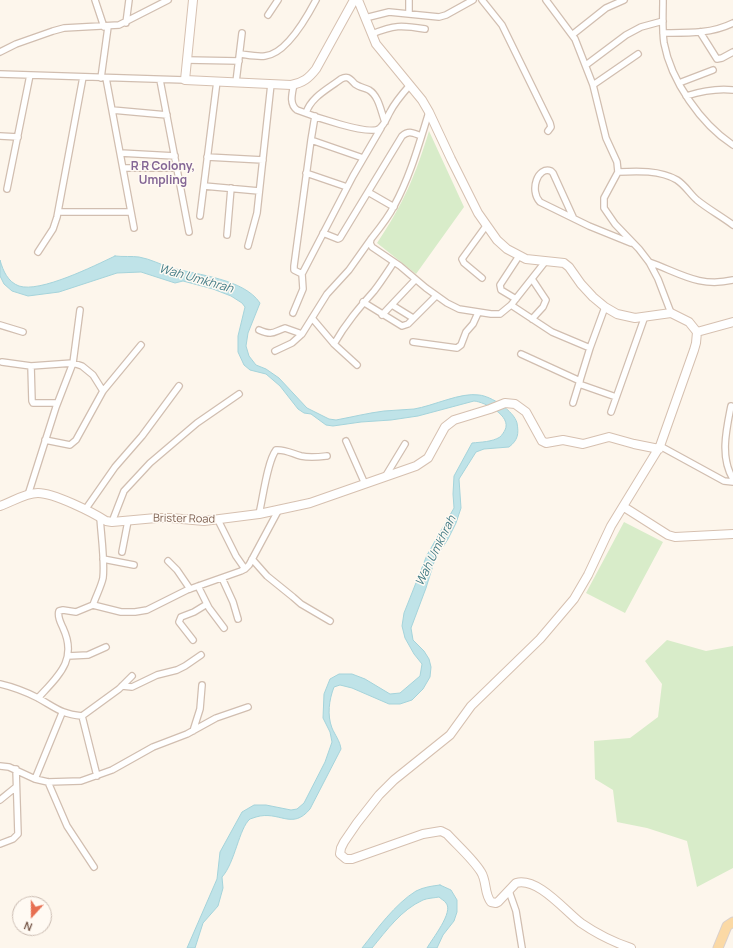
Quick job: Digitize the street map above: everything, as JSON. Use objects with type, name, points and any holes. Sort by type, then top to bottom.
[{"type":"main road","points":[[718,948],[728,927]]},
{"type":"street","points":[[95,0],[106,27],[103,78],[112,110],[134,228]]},
{"type":"street","points":[[126,23],[129,0]]},
{"type":"street","points":[[0,52],[16,44],[53,31],[71,27],[106,27],[126,23],[168,0]]},
{"type":"street","points":[[185,80],[193,0]]},
{"type":"street","points":[[268,15],[278,0]]},
{"type":"street","points":[[187,60],[270,55],[277,51],[299,29],[316,0]]},
{"type":"street","points":[[0,74],[294,84],[307,79],[316,69],[354,0]]},
{"type":"street","points":[[358,0],[376,44],[422,100],[478,213],[497,240],[508,249],[526,259],[564,263],[569,267],[581,284],[593,297],[605,307],[618,314],[635,318],[671,313],[688,322],[697,332],[694,350],[660,448],[611,526],[580,590],[540,639],[479,698],[450,735],[394,780],[379,795],[357,823],[341,848],[340,854],[348,859],[352,859],[423,834],[441,831],[447,834],[480,871],[491,902],[498,902],[514,885],[519,882],[539,889],[554,898],[575,918],[598,934],[631,948]]},
{"type":"street","points":[[409,0],[409,14]]},
{"type":"street","points":[[365,18],[389,12],[439,16],[473,0]]},
{"type":"street","points":[[482,0],[502,25],[547,116],[551,127],[548,132]]},
{"type":"street","points":[[546,0],[572,35],[586,65],[594,86],[604,131],[617,162],[618,172],[604,198],[604,208],[615,224],[649,262],[658,279],[671,313]]},
{"type":"street","points":[[572,35],[606,8],[624,0]]},
{"type":"street","points":[[663,0],[663,33],[667,56],[679,83],[686,96],[712,127],[719,135],[733,145]]},
{"type":"street","points":[[586,65],[626,35],[641,28],[663,21]]},
{"type":"street","points":[[663,33],[700,32],[718,29],[733,23]]},
{"type":"street","points":[[372,34],[385,28],[397,25],[425,29]]},
{"type":"street","points":[[700,32],[717,59],[733,52]]},
{"type":"street","points":[[236,82],[242,33]]},
{"type":"street","points":[[594,86],[638,54]]},
{"type":"street","points":[[679,83],[713,70]]},
{"type":"street","points":[[7,189],[30,75]]},
{"type":"street","points":[[38,252],[53,229],[58,212],[83,77]]},
{"type":"street","points":[[306,113],[308,105],[314,99],[345,77],[374,94],[385,122]]},
{"type":"street","points":[[160,80],[189,232]]},
{"type":"street","points":[[200,216],[217,81]]},
{"type":"street","points":[[248,246],[255,222],[272,84]]},
{"type":"street","points":[[294,84],[292,104],[297,110],[366,130],[375,131],[382,127]]},
{"type":"street","points":[[293,313],[303,289],[302,274],[323,232],[363,158],[402,95],[410,85]]},
{"type":"street","points":[[686,96],[706,90],[733,90]]},
{"type":"street","points":[[112,110],[167,115]]},
{"type":"street","points":[[275,351],[292,343],[302,334],[327,294],[349,270],[394,206],[411,166],[429,112]]},
{"type":"street","points":[[302,274],[294,270],[294,266],[315,116]]},
{"type":"street","points":[[323,232],[334,238],[340,238],[402,136],[406,132],[410,132],[421,136]]},
{"type":"street","points":[[0,136],[18,137]]},
{"type":"street","points":[[311,140],[363,158]]},
{"type":"street","points":[[120,153],[175,156]]},
{"type":"street","points":[[208,157],[263,160]]},
{"type":"street","points":[[122,168],[177,168]]},
{"type":"street","points":[[573,217],[553,173],[546,170],[541,174],[535,183],[536,198],[597,230],[634,244]]},
{"type":"street","points":[[618,172],[634,171],[662,174],[670,177],[678,181],[695,199],[733,225]]},
{"type":"street","points":[[306,173],[347,187]]},
{"type":"street","points":[[204,186],[259,190]]},
{"type":"street","points":[[227,235],[231,188]]},
{"type":"street","points":[[368,192],[394,206]]},
{"type":"street","points":[[58,212],[131,212]]},
{"type":"street","points":[[482,278],[462,260],[486,226]]},
{"type":"street","points":[[371,239],[370,243],[372,247],[394,262],[436,296],[459,309],[478,313],[496,315],[511,306],[545,262]]},
{"type":"street","points":[[516,299],[501,290],[500,285],[519,256]]},
{"type":"street","points":[[334,344],[345,325],[374,290],[394,262]]},
{"type":"street","points":[[649,262],[701,282],[733,280]]},
{"type":"street","points":[[532,279],[546,300],[543,307],[532,319]]},
{"type":"street","points":[[382,315],[415,280]]},
{"type":"street","points":[[363,302],[402,326],[408,324],[436,296]]},
{"type":"street","points":[[392,305],[413,318]]},
{"type":"street","points":[[511,306],[552,332],[590,348]]},
{"type":"street","points":[[573,403],[590,348],[605,307]]},
{"type":"street","points":[[28,495],[58,403],[73,363],[80,310]]},
{"type":"street","points":[[413,342],[457,348],[461,345],[466,332],[473,324],[478,313]]},
{"type":"street","points":[[611,412],[645,316]]},
{"type":"street","points":[[312,318],[334,344],[357,366]]},
{"type":"street","points":[[697,332],[733,322]]},
{"type":"street","points":[[0,325],[23,332]]},
{"type":"street","points":[[259,330],[273,334],[285,328],[302,334]]},
{"type":"street","points":[[46,440],[70,445],[76,440],[103,391],[141,345]]},
{"type":"street","points":[[521,354],[579,382],[616,397]]},
{"type":"street","points":[[2,362],[31,366],[73,363],[87,369],[93,374],[103,391]]},
{"type":"street","points":[[31,366],[33,403],[58,403]]},
{"type":"street","points":[[84,510],[115,467],[142,436],[179,386]]},
{"type":"street","points":[[112,522],[124,491],[150,463],[197,422],[239,394]]},
{"type":"street","name":"Brister Road","points":[[0,506],[37,492],[56,497],[106,521],[112,522],[156,518],[204,521],[278,511],[310,504],[416,466],[428,458],[445,427],[454,420],[505,403],[511,403],[520,407],[526,412],[542,441],[546,444],[563,440],[583,444],[605,438],[613,438],[634,444],[660,448]]},
{"type":"street","points":[[660,448],[724,481],[733,481],[727,468],[725,456],[726,431],[731,406]]},
{"type":"street","points":[[346,441],[365,484]]},
{"type":"street","points":[[384,477],[405,444]]},
{"type":"street","points":[[259,514],[269,467],[273,453],[276,450],[282,450],[307,457],[327,456]]},
{"type":"street","points":[[624,507],[668,535],[675,537],[733,534]]},
{"type":"street","points":[[38,698],[61,673],[68,656],[67,636],[58,613],[59,611],[63,610],[76,612],[93,605],[122,612],[147,610],[190,588],[245,569],[278,511]]},
{"type":"street","points":[[93,605],[103,578],[100,517]]},
{"type":"street","points":[[218,520],[236,556],[245,569]]},
{"type":"street","points":[[122,552],[128,521]]},
{"type":"street","points":[[102,559],[134,565]]},
{"type":"street","points":[[252,559],[267,576],[301,604],[330,621]]},
{"type":"street","points":[[168,561],[177,570],[190,588]]},
{"type":"street","points":[[222,578],[233,602],[238,619]]},
{"type":"street","points":[[198,586],[207,604],[224,628]]},
{"type":"street","points":[[193,640],[179,622],[179,619],[197,611],[207,604]]},
{"type":"street","points":[[68,656],[88,655],[106,647]]},
{"type":"street","points":[[122,686],[132,686],[157,675],[177,670],[201,655]]},
{"type":"street","points":[[0,684],[11,686],[38,698],[62,713],[82,716],[122,686],[132,676]]},
{"type":"street","points":[[194,731],[200,709],[202,685]]},
{"type":"street","points":[[0,766],[16,769],[34,779],[48,782],[82,781],[112,770],[153,747],[194,731],[216,718],[248,707]]},
{"type":"street","points":[[34,779],[62,713]]},
{"type":"street","points":[[82,716],[97,776]]},
{"type":"street","points":[[0,844],[13,839],[18,834],[16,769]]},
{"type":"street","points":[[48,782],[67,826],[94,867]]},
{"type":"street","points":[[0,800],[16,787]]},
{"type":"street","points":[[509,891],[516,911],[522,948]]},
{"type":"green space","points":[[429,131],[464,207],[416,274],[377,243],[394,216],[408,189]]},
{"type":"green space","points":[[624,522],[663,542],[625,613],[586,593]]},
{"type":"green space","points":[[667,640],[706,651],[733,646],[733,868],[697,887],[687,841],[647,828],[617,822],[613,790],[595,779],[594,741],[630,738],[658,717],[662,684],[645,661]]},
{"type":"water","name":"Wah Umkhrah","points":[[115,256],[143,258],[172,268],[220,279],[243,288],[253,295],[260,303],[248,333],[246,346],[249,356],[256,365],[266,369],[279,378],[307,408],[329,419],[336,420],[378,412],[414,409],[456,397],[479,395],[496,401],[507,409],[515,418],[518,427],[518,434],[514,442],[509,447],[484,449],[476,452],[459,479],[461,508],[448,539],[435,559],[411,628],[413,640],[424,651],[429,659],[431,667],[430,677],[423,689],[412,700],[400,704],[389,704],[352,688],[340,685],[334,687],[330,702],[330,723],[339,741],[341,749],[310,809],[297,819],[264,816],[250,819],[243,830],[230,863],[222,877],[223,888],[218,906],[203,923],[195,948],[187,948],[217,879],[220,852],[242,812],[254,805],[266,805],[291,810],[297,809],[304,803],[325,762],[332,742],[330,732],[323,718],[324,694],[330,679],[339,674],[352,674],[365,679],[390,694],[400,693],[420,676],[422,664],[414,654],[405,638],[402,626],[404,613],[427,555],[454,508],[454,476],[472,443],[497,439],[503,434],[506,425],[505,420],[496,411],[484,404],[474,401],[418,416],[333,426],[326,425],[311,414],[304,413],[298,409],[280,386],[266,374],[250,370],[244,365],[238,352],[238,336],[245,307],[242,303],[231,296],[213,289],[183,281],[175,283],[141,272],[117,273],[59,292],[28,296],[12,291],[4,284],[0,276],[0,260],[6,276],[15,284],[28,287],[40,286],[67,277]]},
{"type":"water","points":[[440,885],[451,890],[457,900],[457,912],[454,921],[443,935],[437,948],[427,948],[445,919],[447,913],[448,907],[446,903],[439,897],[425,899],[415,904],[395,921],[372,948],[362,948],[387,917],[408,896],[416,891],[431,886]]},
{"type":"district","name":"R R Colony, Umpling","points":[[163,174]]}]
